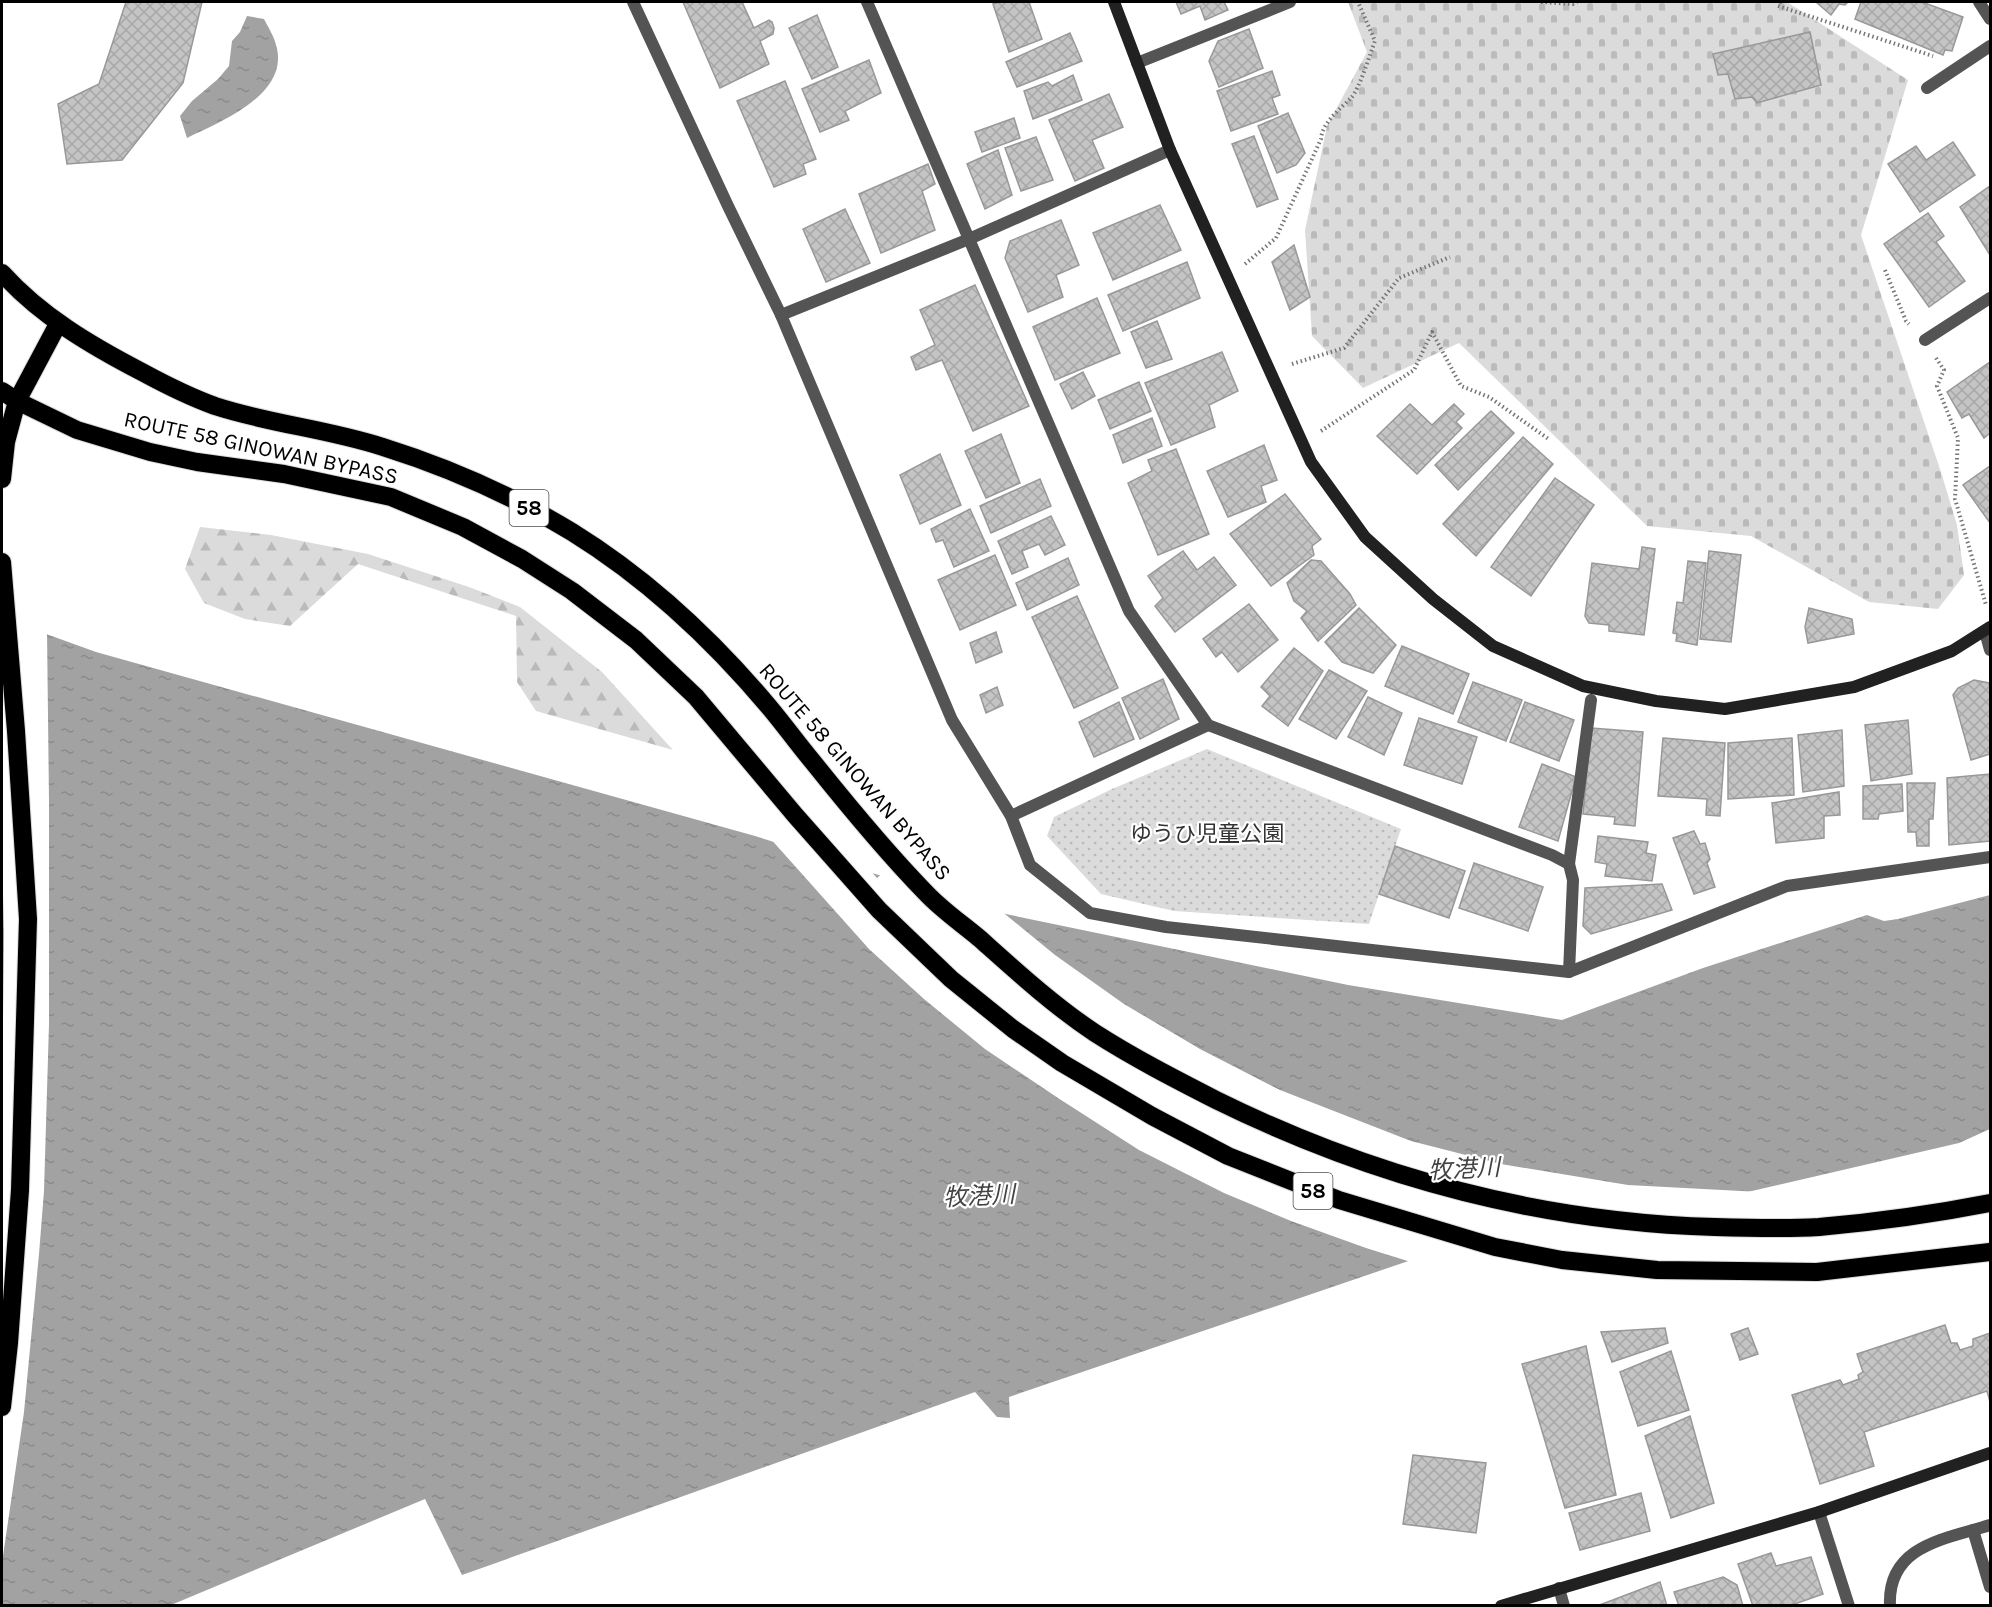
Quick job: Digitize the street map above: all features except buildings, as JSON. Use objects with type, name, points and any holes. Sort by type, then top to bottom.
[{"type":"highway","name":"ROUTE 58 GINOWAN BYPASS","points":[[2,273],[58,324],[191,397],[233,411],[349,437],[410,456],[480,483],[574,534],[640,579],[706,639],[772,710],[814,764],[932,900],[1037,990],[1092,1031],[1159,1071],[1252,1117],[1299,1138],[1425,1183],[1557,1212],[1663,1226],[1816,1227],[1943,1212],[1990,1203]]},
{"type":"highway","points":[[2,479],[6,442],[17,401],[58,324]]},
{"type":"highway","name":"ROUTE 58 GINOWAN BYPASS","points":[[2,391],[17,401],[77,429],[150,452],[197,462],[295,476],[391,497],[463,526],[522,559],[572,591],[636,640],[696,697],[795,815],[879,910],[951,979],[1013,1029],[1106,1090],[1228,1156],[1338,1200],[1495,1247],[1562,1260],[1657,1270],[1796,1273],[1990,1252]]},
{"type":"highway","points":[[2,562],[28,919],[20,1190],[2,1407]]},
{"type":"street","points":[[633,2],[781,315],[952,720],[1011,816],[1030,865],[1090,913],[1166,927],[1569,972],[1787,886],[1990,857]]},
{"type":"street","points":[[867,2],[1129,611],[1208,724],[1552,855],[1569,864]]},
{"type":"street","points":[[1114,2],[1170,150],[1311,462],[1365,537],[1433,599],[1493,646],[1583,686],[1656,701],[1725,709],[1854,687],[1952,651],[1988,629],[1990,650]]},
{"type":"street","points":[[1137,63],[1290,2]]},
{"type":"street","points":[[1979,2],[1990,19]]},
{"type":"street","points":[[1927,88],[1990,46]]},
{"type":"street","points":[[781,315],[969,239],[1170,150]]},
{"type":"street","points":[[1924,340],[1990,298]]},
{"type":"street","points":[[1569,972],[1573,880],[1569,864],[1591,700]]},
{"type":"street","points":[[1011,816],[1208,724]]},
{"type":"street","points":[[1501,1605],[1819,1512],[1990,1453]]},
{"type":"street","points":[[1819,1512],[1849,1605]]},
{"type":"street","points":[[1890,1605],[1894,1579],[1908,1556],[1928,1544],[1990,1525]]},
{"type":"street","points":[[1973,1530],[1990,1587]]},
{"type":"street","points":[[1559,1588],[1564,1605]]},
{"type":"path","points":[[1229,278],[1276,238],[1321,138],[1321,132],[1343,103],[1352,96],[1375,41],[1358,2]]},
{"type":"path","points":[[1541,2],[1573,4],[1577,2]]},
{"type":"path","points":[[1780,2],[1778,6],[1962,66]]},
{"type":"path","points":[[1271,370],[1344,348],[1399,278],[1450,257]]},
{"type":"path","points":[[1885,270],[1906,321],[1924,340],[1944,370],[1937,386],[1958,438],[1955,499],[1988,611]]},
{"type":"path","points":[[1302,442],[1414,370],[1432,332],[1461,386],[1489,397],[1550,440]]},
{"type":"green space","points":[[1348,2],[1787,2],[1908,80],[1861,235],[1957,525],[1964,575],[1938,609],[1869,602],[1751,536],[1647,526],[1459,343],[1363,388],[1312,336],[1305,230],[1327,126],[1367,52]]},
{"type":"green space","points":[[200,527],[271,535],[368,554],[469,587],[520,607],[602,672],[673,750],[536,711],[517,682],[516,616],[358,564],[290,626],[245,619],[204,603],[185,569]]},
{"type":"green space","name":"ゆうひ児童公園","points":[[1207,749],[1401,829],[1369,924],[1174,911],[1101,894],[1047,836],[1054,817],[1112,789]]},
{"type":"water","points":[[247,16],[264,19],[274,38],[278,62],[273,78],[250,104],[217,124],[187,138],[180,116],[192,101],[218,79],[229,66],[232,41],[240,32]]},
{"type":"water","name":"牧港川","points":[[2,618],[96,652],[755,836],[996,912],[1348,985],[1562,1020],[1703,968],[1867,915],[1884,921],[1898,919],[1990,895],[1990,1129],[1959,1143],[1463,1258],[1429,1254],[1009,1397],[1010,1418],[997,1417],[975,1392],[462,1575],[425,1499],[171,1605],[2,1606]]},
{"type":"pier","points":[[2,615],[47,631],[49,1024],[44,1191],[39,1254],[24,1412],[2,1563],[4,935]]},
{"type":"pier","points":[[769,837],[869,869],[877,878],[883,873],[1000,910],[1055,955],[1124,1004],[1200,1049],[1280,1090],[1411,1141],[1501,1164],[1628,1185],[1760,1192],[1463,1261],[1430,1257],[1414,1263],[1366,1248],[1291,1221],[1224,1193],[1139,1150],[985,1049],[924,999],[869,949]]}]
